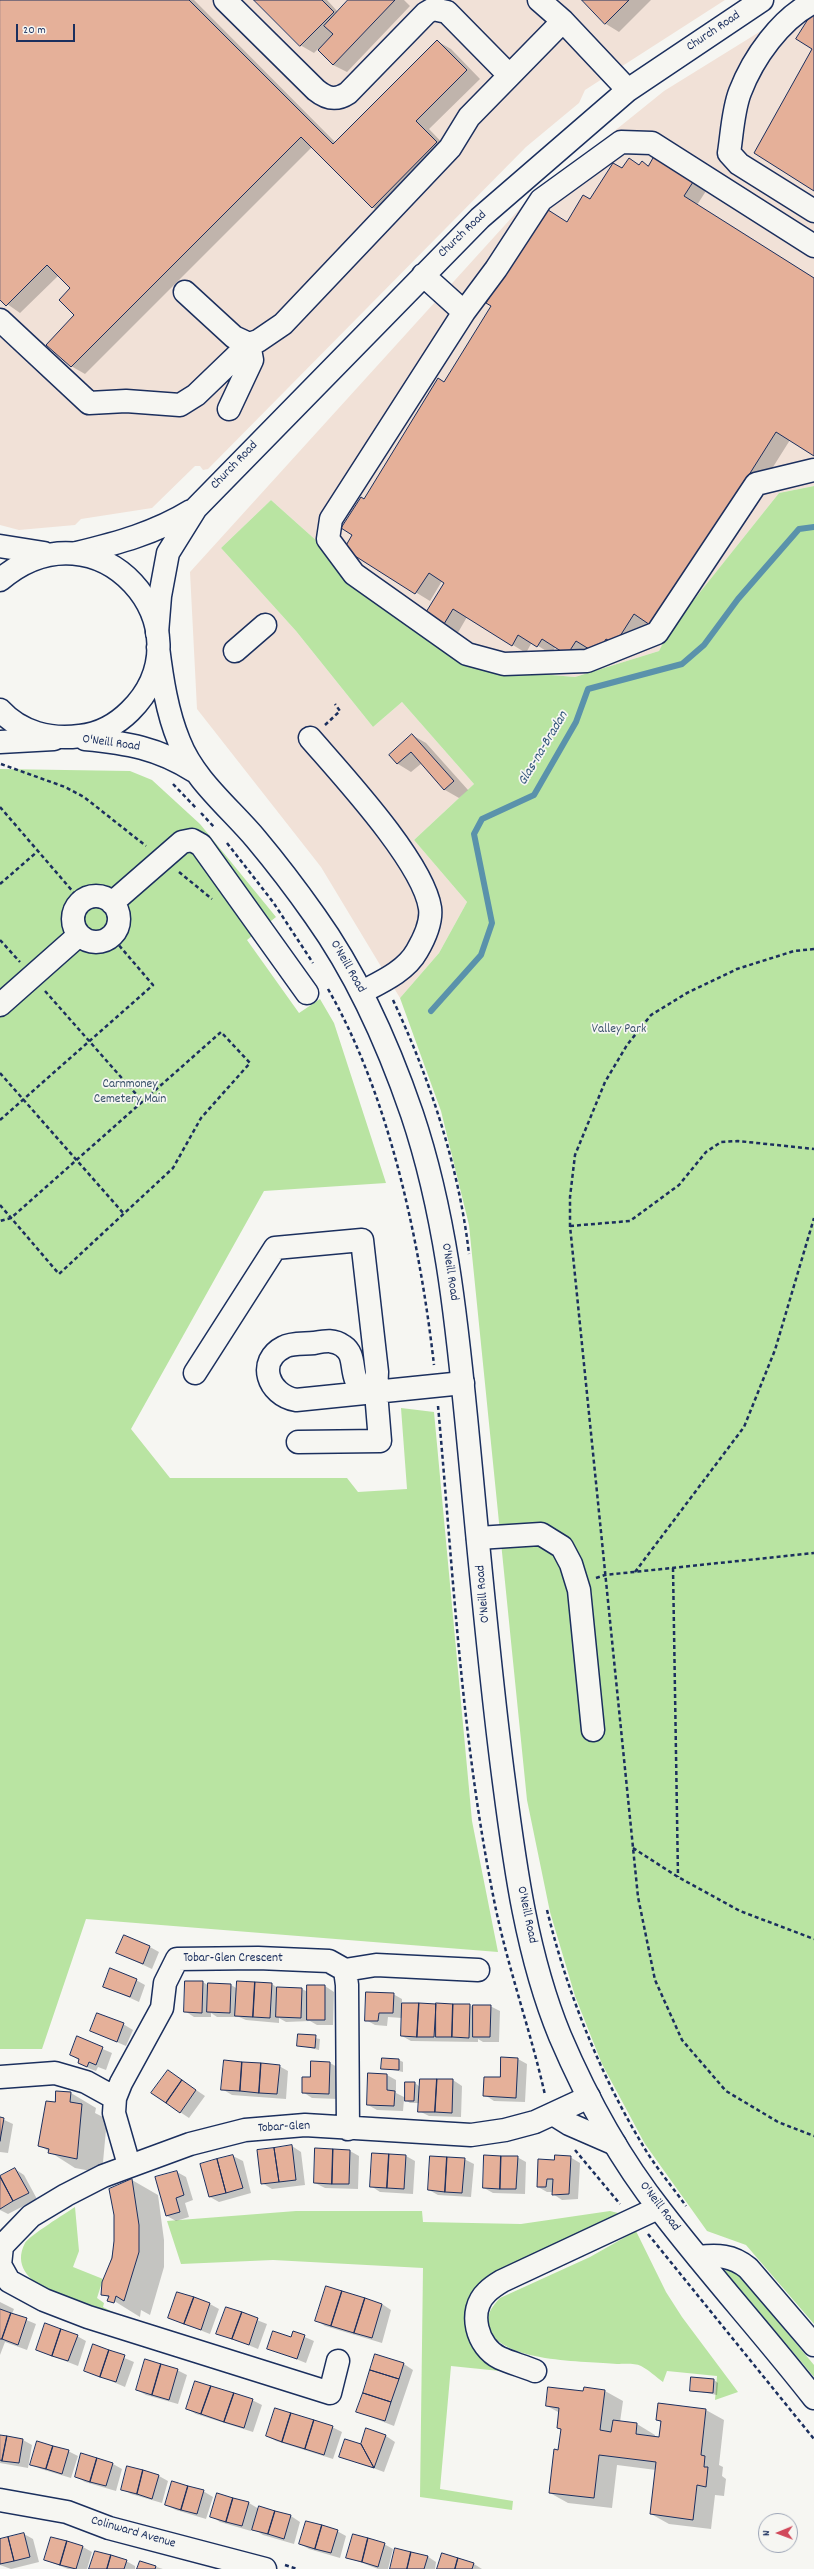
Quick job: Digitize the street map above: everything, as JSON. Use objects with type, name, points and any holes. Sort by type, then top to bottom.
[{"type":"street","points":[[225,0],[316,90],[328,98],[341,98],[348,93],[426,13],[433,9],[447,12],[509,75]]},
{"type":"street","points":[[539,0],[563,21],[628,90]]},
{"type":"street","name":"Church Road","points":[[157,641],[160,596],[168,553],[196,508],[423,274],[480,218],[628,90],[762,0]]},
{"type":"street","points":[[814,2],[801,8],[772,34],[740,93],[729,153],[739,164],[814,211]]},
{"type":"street","points":[[0,320],[89,403],[126,401],[180,405],[196,395],[249,344],[258,341],[284,324],[450,148],[469,117],[563,21]]},
{"type":"street","points":[[814,246],[652,143],[621,142],[541,200],[496,270],[464,312],[331,518],[328,539],[354,574],[468,654],[504,664],[587,661],[657,633],[756,484],[814,470]]},
{"type":"street","points":[[423,274],[464,312]]},
{"type":"street","points":[[185,292],[234,337],[249,344]]},
{"type":"street","points":[[229,409],[252,360],[249,344]]},
{"type":"street","name":"Church Road","points":[[77,553],[144,535],[171,523],[196,508]]},
{"type":"street","points":[[0,546],[29,552],[77,553],[97,558],[115,567],[131,580],[144,596],[152,614],[157,641],[155,668],[148,686],[132,708],[106,729],[87,735],[65,738],[0,742]]},
{"type":"street","points":[[0,580],[14,568],[33,558],[53,553]]},
{"type":"street","points":[[235,652],[265,625]]},
{"type":"street","name":"O'Neill Road","points":[[157,641],[162,684],[179,744],[197,773],[256,838],[292,883],[338,951],[362,992],[393,1060],[430,1175],[446,1255],[463,1383],[498,1737],[523,1904],[550,2008],[560,2035],[589,2097],[615,2144],[658,2208],[814,2398]]},
{"type":"street","points":[[0,710],[22,728],[42,735],[65,738]]},
{"type":"street","name":"O'Neill Road","points":[[65,738],[117,742],[157,751],[175,759],[197,773]]},
{"type":"street","points":[[310,738],[392,837],[425,890],[430,909],[428,928],[417,953],[394,974],[362,992]]},
{"type":"street","points":[[112,903],[182,842],[192,840],[201,844],[307,994]]},
{"type":"street","points":[[98,896],[112,903],[118,916],[118,923],[111,936],[99,942],[92,942],[79,935],[73,920],[74,912],[81,901],[90,897],[98,896]]},
{"type":"street","points":[[0,1005],[79,935]]},
{"type":"street","points":[[195,1373],[275,1248],[362,1240],[378,1372],[372,1392],[380,1441],[298,1442]]},
{"type":"street","points":[[372,1392],[463,1383]]},
{"type":"street","points":[[478,1538],[541,1534],[562,1547],[571,1564],[576,1582],[593,1730]]},
{"type":"street","name":"Tobar-Glen Crescent","points":[[129,2165],[114,2113],[115,2098],[121,2083],[162,2008],[165,1983],[177,1959],[258,1958],[329,1961],[345,1970]]},
{"type":"street","points":[[348,2129],[347,1985],[345,1970],[376,1965],[478,1970]]},
{"type":"street","points":[[0,2077],[55,2073],[86,2082],[115,2098]]},
{"type":"street","name":"Tobar-Glen","points":[[338,2362],[330,2393],[88,2317],[44,2300],[9,2281],[0,2265],[1,2246],[31,2216],[103,2176],[129,2165],[190,2144],[245,2130],[305,2125],[348,2129],[471,2135],[505,2130],[553,2114],[589,2097]]},
{"type":"street","points":[[553,2114],[568,2124],[615,2144]]},
{"type":"street","points":[[535,2370],[499,2358],[489,2350],[480,2337],[476,2322],[478,2308],[486,2292],[502,2281],[658,2208]]},
{"type":"street","points":[[698,2257],[717,2255],[739,2260],[748,2268],[814,2345]]},
{"type":"street","name":"Colinward Avenue","points":[[0,2500],[67,2512],[109,2528],[265,2569]]},
{"type":"path","points":[[310,738],[340,711],[335,704]]},
{"type":"path","points":[[0,764],[65,786],[84,797],[148,847]]},
{"type":"path","points":[[169,781],[186,796]]},
{"type":"path","points":[[0,807],[81,901]]},
{"type":"path","points":[[0,884],[38,851]]},
{"type":"path","points":[[0,1120],[153,985],[111,936]]},
{"type":"path","points":[[0,940],[143,1102]]},
{"type":"path","points":[[814,949],[794,951],[737,969],[686,993],[651,1015],[627,1045],[604,1082],[575,1155],[570,1197],[570,1226],[638,1897],[655,1980],[682,2040],[726,2091],[778,2122],[814,2136]]},
{"type":"path","points":[[382,981],[415,1047],[434,1100],[466,1231],[470,1262]]},
{"type":"path","points":[[0,1205],[11,1218],[60,1274],[172,1168],[201,1118],[250,1063],[221,1032],[11,1218],[0,1221]]},
{"type":"path","points":[[0,1073],[124,1214]]},
{"type":"path","points":[[570,1226],[630,1221],[679,1185],[706,1152],[721,1142],[738,1141],[814,1150]]},
{"type":"path","points":[[635,1572],[744,1427],[775,1350],[814,1218]]},
{"type":"path","points":[[576,1582],[605,1575],[814,1553]]},
{"type":"path","points":[[673,1568],[678,1877]]},
{"type":"path","points":[[633,1848],[678,1877],[740,1911],[814,1939]]},
{"type":"path","points":[[546,1904],[573,1998],[600,2066],[642,2145],[690,2212]]},
{"type":"shaded area","points":[[0,0],[725,0],[585,90],[579,103],[526,147],[208,469],[203,470],[200,466],[195,466],[152,508],[81,519],[75,525],[19,530],[0,525]]},
{"type":"shaded area","points":[[811,0],[814,0],[814,486],[779,493],[669,631],[659,651],[575,677],[481,669],[432,644],[271,500],[221,548],[296,631],[373,727],[402,702],[474,784],[414,840],[467,902],[439,953],[400,998],[321,867],[197,709],[190,572],[524,204],[664,91]]},
{"type":"green space","name":"Valley Park","points":[[814,486],[814,2324],[746,2245],[707,2231],[645,2144],[602,2064],[575,1996],[550,1912],[527,1800],[469,1225],[441,1111],[400,998],[439,953],[467,902],[414,840],[474,784],[402,702],[373,727],[296,631],[221,548],[271,500],[432,644],[481,669],[575,677],[659,651],[669,631],[779,493]]},
{"type":"green space","name":"Carnmoney Cemetery Main","points":[[0,769],[130,771],[152,780],[200,824],[276,917],[247,940],[299,1013],[320,999],[334,1023],[386,1183],[264,1191],[131,1429],[170,1478],[347,1478],[358,1492],[407,1489],[401,1408],[434,1412],[472,1821],[498,1952],[86,1919],[42,2049],[0,2049]]},
{"type":"green space","points":[[75,2207],[79,2251],[73,2267],[103,2279],[97,2298],[104,2303],[103,2307],[113,2312],[112,2314],[66,2299],[49,2291],[35,2282],[25,2271],[21,2258],[25,2243],[40,2230]]},
{"type":"green space","points":[[296,2211],[422,2211],[423,2222],[521,2224],[610,2211],[622,2214],[479,2286],[471,2298],[467,2310],[466,2322],[472,2344],[489,2363],[500,2371],[451,2366],[440,2489],[513,2501],[512,2510],[420,2497],[423,2268],[273,2260],[181,2264],[167,2221]]},
{"type":"green space","points":[[636,2231],[666,2292],[682,2317],[738,2392],[715,2400],[717,2376],[667,2371],[663,2382],[647,2369],[639,2365],[545,2358],[526,2354],[509,2348],[496,2339],[489,2327],[488,2318],[492,2308],[500,2298],[590,2257]]},
{"type":"green space","points":[[730,2264],[814,2365],[814,2377],[726,2272],[724,2268]]},
{"type":"building","points":[[0,0],[189,0],[333,144],[437,40],[467,70],[416,121],[437,142],[372,208],[301,137],[71,367],[46,345],[74,315],[59,300],[70,288],[47,265],[6,306],[0,300]]},
{"type":"building","points":[[254,0],[322,0],[334,12],[300,46]]},
{"type":"building","points":[[348,0],[395,0],[333,65],[318,50],[333,34],[324,26]]},
{"type":"building","points":[[582,0],[629,0],[605,24]]},
{"type":"building","points":[[814,10],[814,191],[754,153],[812,49],[796,39]]},
{"type":"building","points":[[654,157],[693,182],[684,196],[814,278],[814,456],[776,432],[653,627],[634,614],[615,644],[606,639],[597,654],[576,641],[567,655],[542,639],[537,647],[518,635],[512,646],[453,609],[441,629],[423,617],[444,583],[429,573],[415,594],[344,549],[352,535],[341,528],[361,497],[364,499],[438,378],[444,382],[491,306],[486,303],[545,208],[567,222],[583,195],[590,199],[613,163],[622,168],[629,158],[639,165],[642,161],[648,166]]},
{"type":"building","points":[[412,734],[454,781],[444,790],[411,752],[397,764],[389,755]]},
{"type":"building","points":[[124,1935],[150,1946],[143,1964],[116,1953]]},
{"type":"building","points":[[110,1968],[137,1979],[130,1997],[103,1987]]},
{"type":"building","points":[[185,1981],[203,1981],[202,2013],[184,2012]]},
{"type":"building","points":[[237,1981],[255,1982],[253,2017],[235,2016]]},
{"type":"building","points":[[255,1982],[272,1983],[270,2018],[253,2017]]},
{"type":"building","points":[[208,1983],[231,1984],[230,2013],[207,2012]]},
{"type":"building","points":[[307,1985],[325,1985],[325,2020],[307,2020]]},
{"type":"building","points":[[277,1987],[302,1988],[301,2018],[276,2017]]},
{"type":"building","points":[[366,1992],[394,1993],[393,2013],[379,2013],[378,2021],[365,2021]]},
{"type":"building","points":[[402,2003],[419,2003],[417,2037],[401,2036]]},
{"type":"building","points":[[419,2003],[436,2004],[434,2037],[417,2037]]},
{"type":"building","points":[[436,2003],[453,2004],[452,2037],[436,2037]]},
{"type":"building","points":[[453,2004],[470,2004],[469,2038],[452,2037]]},
{"type":"building","points":[[473,2005],[491,2005],[490,2037],[473,2037]]},
{"type":"building","points":[[97,2013],[124,2023],[117,2042],[90,2031]]},
{"type":"building","points":[[298,2034],[316,2035],[315,2048],[297,2046]]},
{"type":"building","points":[[77,2036],[103,2047],[96,2065],[89,2062],[87,2067],[78,2063],[79,2059],[70,2055]]},
{"type":"building","points":[[501,2057],[518,2058],[516,2098],[483,2096],[484,2077],[500,2077]]},
{"type":"building","points":[[382,2058],[399,2059],[399,2070],[381,2069]]},
{"type":"building","points":[[224,2060],[242,2062],[240,2091],[221,2090]]},
{"type":"building","points":[[311,2061],[330,2062],[329,2094],[302,2093],[302,2077],[310,2077]]},
{"type":"building","points":[[242,2062],[261,2063],[259,2093],[240,2091]]},
{"type":"building","points":[[261,2063],[280,2065],[277,2094],[259,2093]]},
{"type":"building","points":[[168,2070],[182,2080],[166,2103],[151,2093]]},
{"type":"building","points":[[368,2073],[387,2074],[387,2090],[395,2091],[394,2106],[367,2105]]},
{"type":"building","points":[[420,2079],[437,2079],[435,2112],[418,2112]]},
{"type":"building","points":[[437,2079],[453,2079],[452,2113],[435,2112]]},
{"type":"building","points":[[182,2080],[196,2090],[180,2113],[166,2103]]},
{"type":"building","points":[[405,2082],[415,2082],[414,2101],[405,2101]]},
{"type":"building","points":[[56,2091],[71,2092],[70,2102],[82,2104],[77,2159],[48,2153],[49,2149],[38,2146],[46,2101],[55,2102]]},
{"type":"building","points":[[0,2117],[4,2118],[0,2141]]},
{"type":"building","points":[[292,2145],[296,2180],[279,2182],[274,2148]]},
{"type":"building","points":[[274,2148],[279,2182],[261,2184],[257,2150]]},
{"type":"building","points":[[315,2148],[333,2149],[332,2184],[314,2183]]},
{"type":"building","points":[[333,2149],[350,2150],[349,2184],[332,2184]]},
{"type":"building","points":[[372,2153],[389,2154],[387,2188],[370,2187]]},
{"type":"building","points":[[389,2154],[406,2155],[404,2189],[387,2188]]},
{"type":"building","points":[[233,2155],[243,2188],[226,2193],[217,2159]]},
{"type":"building","points":[[484,2155],[501,2156],[500,2189],[483,2188]]},
{"type":"building","points":[[555,2155],[571,2156],[569,2194],[552,2195],[553,2179],[547,2179],[546,2187],[537,2187],[538,2159],[554,2160]]},
{"type":"building","points":[[430,2156],[447,2157],[445,2192],[428,2190]]},
{"type":"building","points":[[501,2156],[518,2156],[516,2189],[500,2189]]},
{"type":"building","points":[[447,2157],[465,2158],[462,2193],[445,2192]]},
{"type":"building","points":[[217,2159],[226,2193],[209,2197],[200,2164]]},
{"type":"building","points":[[15,2168],[29,2193],[13,2201],[0,2176]]},
{"type":"building","points":[[177,2171],[184,2195],[176,2198],[180,2212],[166,2216],[155,2177]]},
{"type":"building","points":[[0,2177],[13,2201],[0,2209]]},
{"type":"building","points":[[132,2179],[139,2225],[139,2252],[124,2301],[116,2296],[114,2303],[107,2301],[109,2296],[101,2295],[102,2282],[112,2258],[114,2241],[114,2215],[109,2189]]},
{"type":"building","points":[[326,2286],[342,2291],[331,2326],[315,2321]]},
{"type":"building","points":[[342,2291],[365,2298],[354,2333],[331,2326]]},
{"type":"building","points":[[177,2292],[194,2297],[184,2324],[168,2318]]},
{"type":"building","points":[[194,2297],[210,2303],[201,2330],[184,2324]]},
{"type":"building","points":[[365,2298],[382,2304],[372,2338],[354,2333]]},
{"type":"building","points":[[226,2307],[242,2312],[232,2339],[216,2334]]},
{"type":"building","points":[[0,2309],[11,2313],[2,2339],[0,2339]]},
{"type":"building","points":[[242,2312],[258,2318],[249,2345],[232,2339]]},
{"type":"building","points":[[11,2313],[27,2318],[18,2345],[2,2339]]},
{"type":"building","points":[[45,2323],[61,2329],[52,2356],[36,2350]]},
{"type":"building","points":[[61,2329],[78,2335],[68,2361],[52,2356]]},
{"type":"building","points":[[273,2331],[291,2337],[293,2331],[305,2335],[297,2359],[267,2349]]},
{"type":"building","points":[[93,2344],[109,2350],[100,2377],[84,2371]]},
{"type":"building","points":[[109,2350],[125,2355],[116,2382],[100,2377]]},
{"type":"building","points":[[375,2354],[404,2363],[399,2379],[370,2370]]},
{"type":"building","points":[[145,2359],[161,2364],[152,2395],[136,2390]]},
{"type":"building","points":[[161,2364],[178,2369],[169,2400],[152,2395]]},
{"type":"building","points":[[370,2370],[399,2379],[391,2402],[363,2393]]},
{"type":"building","points":[[691,2377],[714,2379],[713,2393],[690,2391]]},
{"type":"building","points":[[195,2381],[211,2386],[201,2414],[186,2409]]},
{"type":"building","points":[[211,2386],[234,2393],[224,2422],[201,2414]]},
{"type":"building","points":[[548,2387],[583,2391],[584,2387],[605,2390],[600,2430],[611,2432],[613,2420],[637,2423],[636,2434],[659,2437],[661,2421],[656,2420],[658,2403],[706,2409],[701,2455],[705,2456],[704,2467],[708,2467],[706,2487],[697,2485],[693,2520],[650,2514],[656,2462],[599,2455],[594,2498],[549,2493],[554,2449],[558,2450],[561,2429],[557,2428],[559,2408],[546,2406]]},
{"type":"building","points":[[234,2393],[253,2399],[244,2428],[224,2422]]},
{"type":"building","points":[[363,2393],[391,2402],[385,2421],[356,2412]]},
{"type":"building","points":[[275,2408],[291,2413],[282,2442],[266,2436]]},
{"type":"building","points":[[291,2413],[314,2420],[305,2449],[282,2442]]},
{"type":"building","points":[[314,2420],[333,2426],[324,2455],[305,2449]]},
{"type":"building","points":[[366,2428],[386,2435],[374,2468],[361,2444]]},
{"type":"building","points":[[0,2435],[7,2436],[2,2461],[0,2460]]},
{"type":"building","points":[[7,2436],[23,2439],[19,2463],[2,2461]]},
{"type":"building","points":[[345,2439],[361,2444],[374,2468],[339,2457]]},
{"type":"building","points":[[37,2441],[53,2446],[46,2469],[30,2465]]},
{"type":"building","points":[[53,2446],[69,2450],[62,2474],[46,2469]]},
{"type":"building","points":[[81,2453],[97,2458],[90,2482],[75,2477]]},
{"type":"building","points":[[97,2458],[113,2463],[106,2486],[90,2482]]},
{"type":"building","points":[[127,2466],[143,2470],[137,2494],[121,2490]]},
{"type":"building","points":[[143,2470],[159,2475],[152,2499],[137,2494]]},
{"type":"building","points":[[172,2481],[188,2486],[181,2510],[165,2505]]},
{"type":"building","points":[[188,2486],[204,2490],[197,2514],[181,2510]]},
{"type":"building","points":[[217,2493],[233,2498],[226,2522],[210,2517]]},
{"type":"building","points":[[233,2498],[249,2502],[242,2526],[226,2522]]},
{"type":"building","points":[[259,2506],[275,2511],[268,2534],[252,2530]]},
{"type":"building","points":[[275,2511],[291,2515],[284,2539],[268,2534]]},
{"type":"building","points":[[306,2521],[322,2525],[315,2549],[299,2544]]},
{"type":"building","points":[[322,2525],[338,2530],[331,2553],[315,2549]]},
{"type":"building","points":[[24,2533],[30,2557],[14,2561],[8,2537]]},
{"type":"building","points":[[353,2534],[368,2538],[362,2562],[346,2558]]},
{"type":"building","points":[[8,2537],[14,2561],[0,2564],[0,2539]]},
{"type":"building","points":[[51,2537],[67,2541],[60,2565],[44,2560]]},
{"type":"building","points":[[368,2538],[385,2543],[378,2567],[362,2562]]},
{"type":"building","points":[[67,2541],[83,2546],[76,2569],[60,2565]]},
{"type":"building","points":[[395,2548],[411,2552],[407,2569],[390,2569]]},
{"type":"building","points":[[95,2551],[111,2555],[107,2569],[89,2569]]},
{"type":"building","points":[[411,2552],[428,2556],[424,2569],[407,2569]]},
{"type":"building","points":[[442,2553],[458,2558],[455,2569],[437,2569]]},
{"type":"building","points":[[111,2555],[127,2560],[124,2569],[107,2569]]},
{"type":"building","points":[[458,2558],[474,2563],[472,2569],[455,2569]]},
{"type":"building","points":[[140,2561],[156,2566],[155,2569],[137,2569]]},
{"type":"waterway","name":"Glas-na-Bradan","points":[[431,1011],[481,955],[492,923],[474,834],[482,819],[534,795],[576,722],[588,689],[682,664],[704,645],[738,599],[799,529],[814,527]]}]
